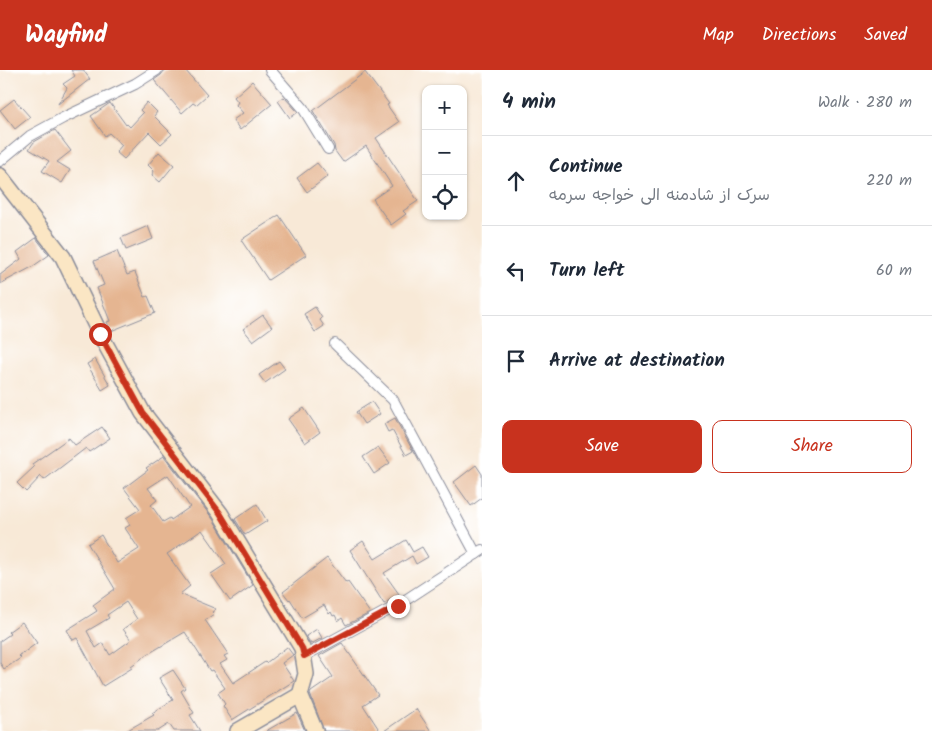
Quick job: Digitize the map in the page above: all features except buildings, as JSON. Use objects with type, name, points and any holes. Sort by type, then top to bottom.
[{"type":"street","points":[[0,161],[30,136],[63,118],[136,84],[156,70]]},
{"type":"street","points":[[270,70],[303,108],[328,148]]},
{"type":"street","points":[[0,176],[63,256],[104,342],[143,413],[220,513],[302,648],[306,674],[300,695],[315,731]]},
{"type":"street","points":[[304,656],[398,606],[479,552],[393,400],[335,344]]},
{"type":"street","points":[[238,731],[300,695]]},
{"type":"route","points":[[100,334],[143,413],[220,513],[302,648],[304,656],[398,606]]}]
